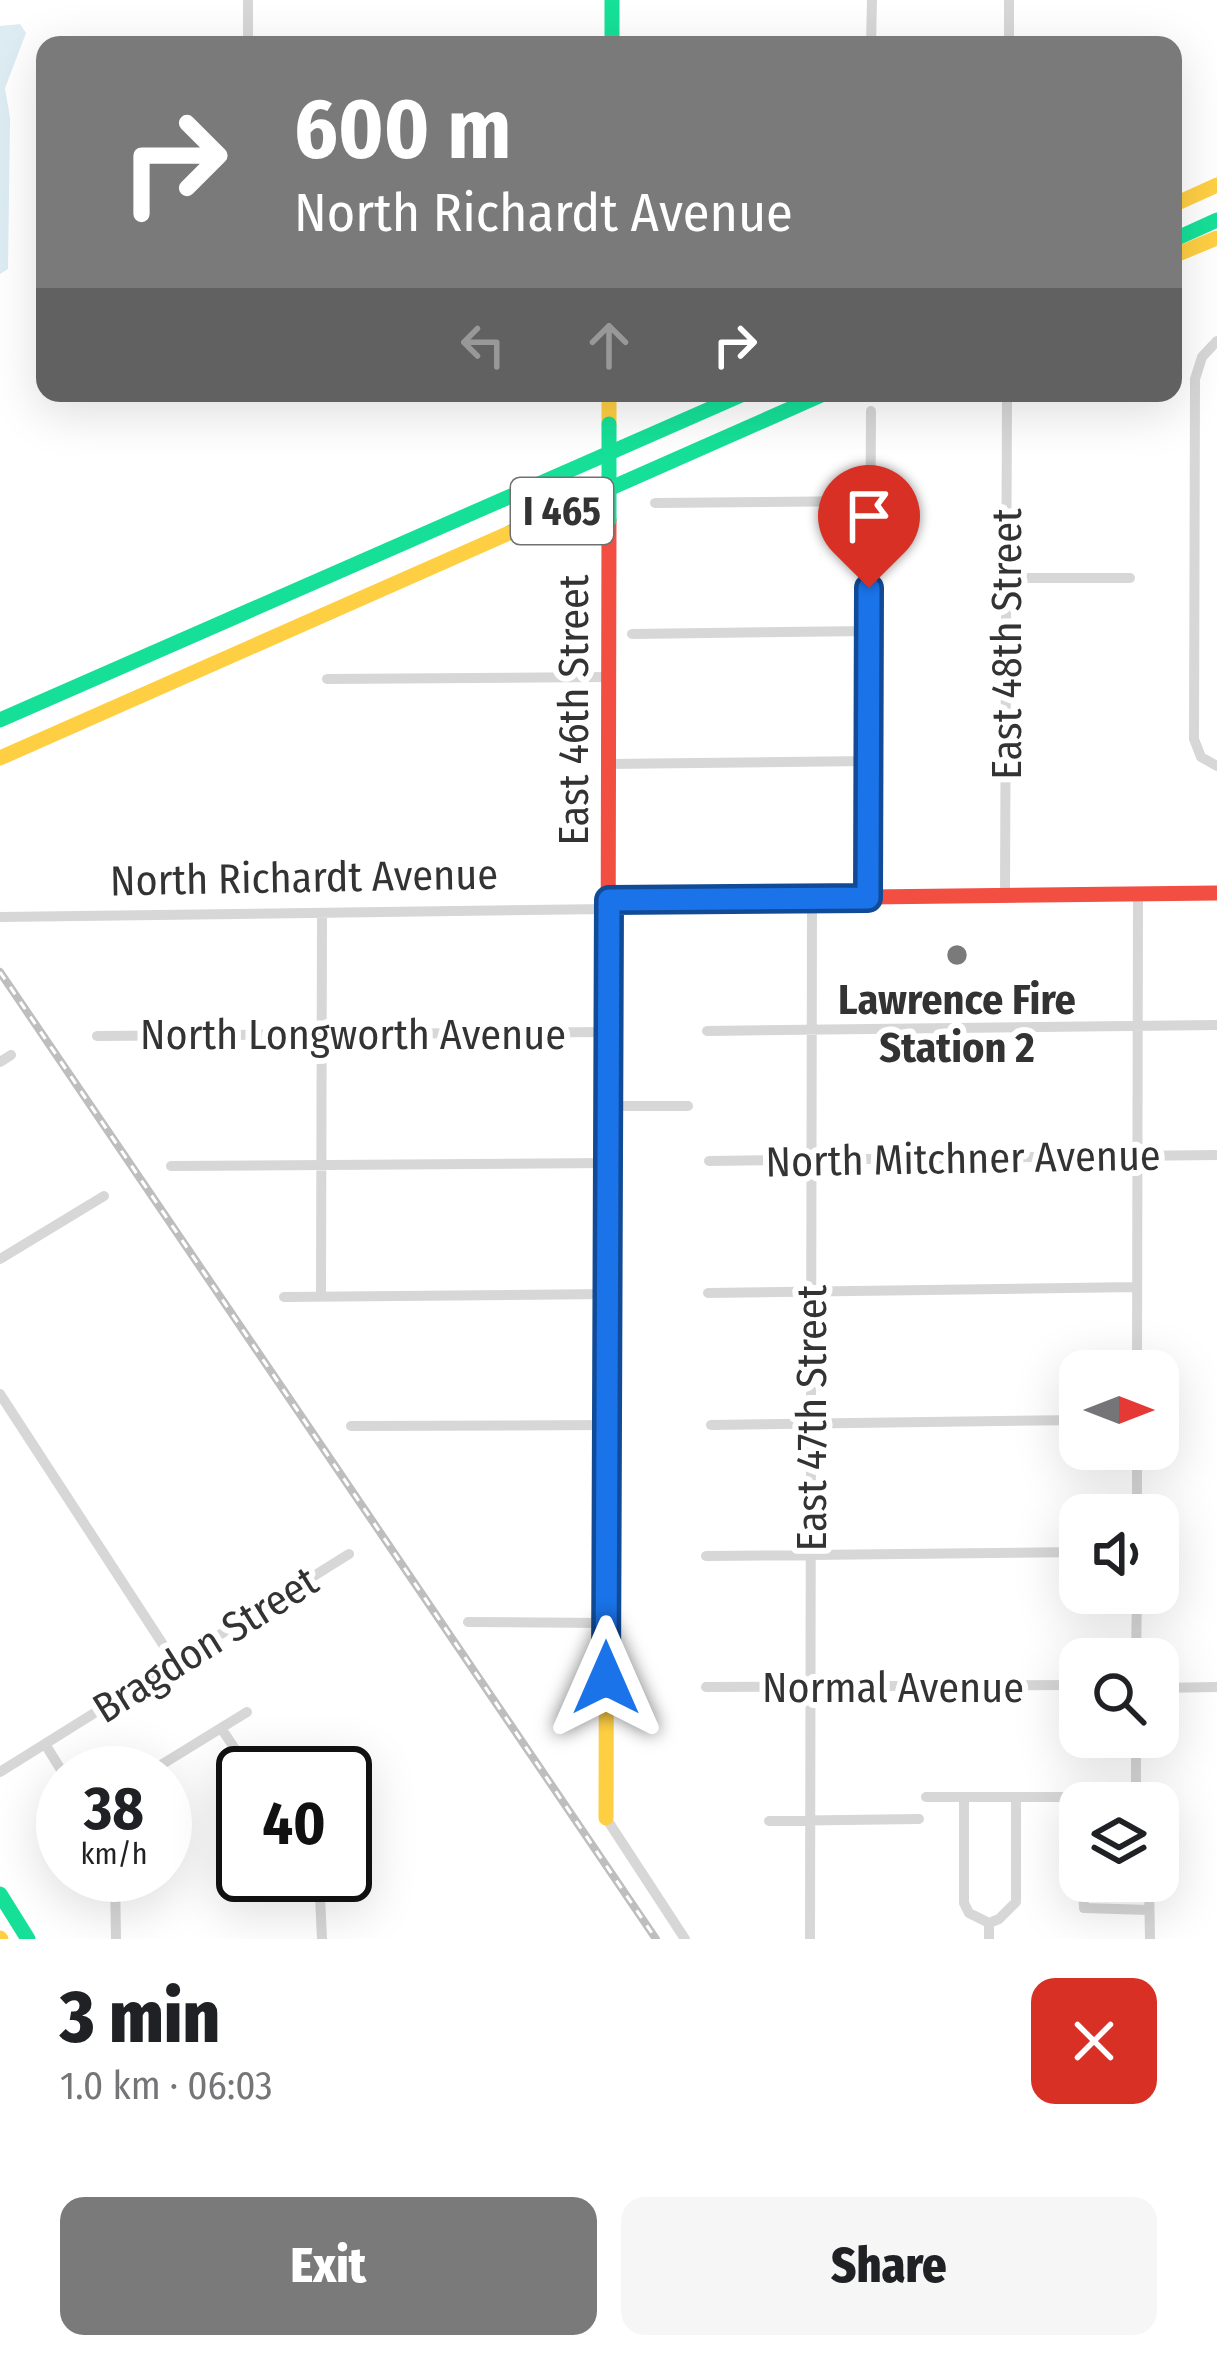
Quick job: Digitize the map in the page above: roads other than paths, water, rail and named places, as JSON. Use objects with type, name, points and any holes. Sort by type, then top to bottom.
[{"type":"main road","points":[[612,36],[613,0]]},
{"type":"main road","points":[[1182,201],[1217,185]]},
{"type":"main road","points":[[1182,236],[1217,220]]},
{"type":"main road","points":[[1182,252],[1217,238]]},
{"type":"main road","name":"East 46th Street","points":[[606,1819],[610,402]]},
{"type":"main road","name":"I 465","points":[[0,720],[725,402]]},
{"type":"main road","name":"I 465","points":[[0,760],[806,402]]},
{"type":"main road","name":"North Richardt Avenue","points":[[609,905],[1217,893]]},
{"type":"main road","points":[[0,1894],[28,1939]]},
{"type":"street","points":[[248,0],[248,36]]},
{"type":"street","points":[[871,36],[872,0]]},
{"type":"street","points":[[1009,0],[1009,36]]},
{"type":"street","points":[[1217,341],[1205,353],[1195,379],[1194,740],[1202,758],[1217,766]]},
{"type":"street","name":"East 48th Street","points":[[1005,896],[1007,402]]},
{"type":"street","points":[[868,898],[871,411]]},
{"type":"street","points":[[655,503],[870,501]]},
{"type":"street","points":[[1007,578],[1130,578]]},
{"type":"street","points":[[632,634],[869,631]]},
{"type":"street","points":[[327,679],[608,676]]},
{"type":"street","points":[[608,764],[869,761]]},
{"type":"street","points":[[1137,1350],[1138,894]]},
{"type":"street","name":"East 47th Street","points":[[810,1939],[812,898]]},
{"type":"street","name":"North Richardt Avenue","points":[[0,916],[609,905]]},
{"type":"street","points":[[321,1297],[322,913]]},
{"type":"street","points":[[707,1031],[1217,1025]]},
{"type":"street","name":"North Longworth Avenue","points":[[97,1036],[608,1032]]},
{"type":"street","points":[[608,1106],[688,1106]]},
{"type":"street","name":"North Mitchner Avenue","points":[[710,1161],[1217,1155]]},
{"type":"street","points":[[171,1166],[608,1162]]},
{"type":"street","points":[[0,1259],[104,1196]]},
{"type":"street","points":[[708,1293],[1137,1287]]},
{"type":"street","points":[[284,1297],[608,1294]]},
{"type":"street","points":[[0,1394],[175,1663]]},
{"type":"street","points":[[711,1425],[1059,1420]]},
{"type":"street","points":[[351,1426],[607,1425]]},
{"type":"street","points":[[706,1556],[1059,1552]]},
{"type":"street","name":"Bragdon Street","points":[[0,1772],[349,1554]]},
{"type":"street","points":[[467,1622],[606,1623]]},
{"type":"street","name":"Normal Avenue","points":[[706,1687],[1059,1685]]},
{"type":"street","points":[[1179,1688],[1217,1688]]},
{"type":"street","points":[[192,1746],[247,1712]]},
{"type":"street","points":[[221,1728],[233,1746]]},
{"type":"street","points":[[988,1924],[1016,1902],[1016,1797]]},
{"type":"street","points":[[926,1798],[1070,1797],[1079,1806],[1084,1908],[1150,1910]]},
{"type":"street","points":[[964,1798],[964,1903],[969,1913],[988,1924]]},
{"type":"street","points":[[606,1819],[685,1939]]},
{"type":"street","points":[[770,1821],[919,1820]]},
{"type":"street","points":[[115,1902],[116,1939]]},
{"type":"street","points":[[320,1902],[322,1939]]},
{"type":"street","points":[[1150,1902],[1150,1939]]},
{"type":"street","points":[[988,1924],[989,1939]]},
{"type":"railway","points":[[0,972],[656,1939]]},
{"type":"place","name":"Lawrence Fire Station 2","points":[[957,955]]}]
